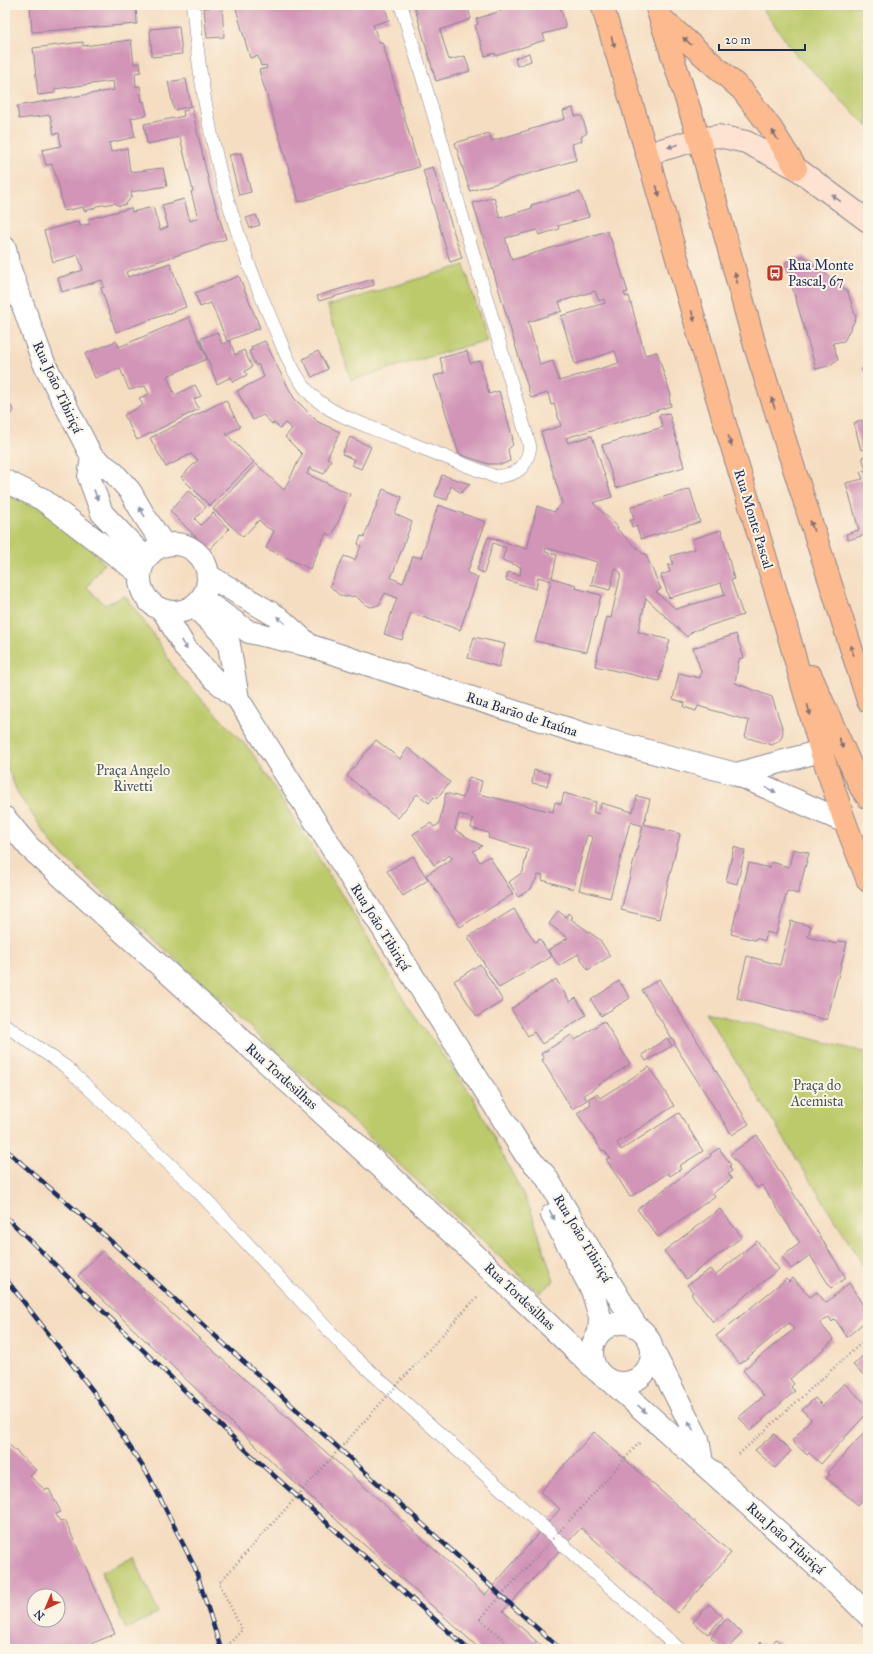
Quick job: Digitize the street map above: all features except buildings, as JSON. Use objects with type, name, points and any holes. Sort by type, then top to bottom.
[{"type":"main road","name":"Rua Monte Pascal","points":[[602,5],[647,154],[715,391],[780,605],[821,751],[845,822],[868,881]]},
{"type":"main road","points":[[658,11],[699,138],[755,346],[868,701]]},
{"type":"main road","points":[[658,11],[742,90],[771,128],[796,168]]},
{"type":"main road","points":[[647,154],[699,138],[718,136],[746,142],[796,168],[868,221]]},
{"type":"main road","points":[[780,605],[861,788],[868,798]]},
{"type":"street","name":"Rua João Tibiriçá","points":[[5,248],[8,264],[43,361],[92,457],[113,472],[130,491],[164,545]]},
{"type":"street","points":[[92,457],[90,478],[102,513],[142,566]]},
{"type":"street","points":[[5,481],[42,499],[142,566]]},
{"type":"street","points":[[180,544],[194,550],[204,561],[209,576],[207,591],[198,603],[183,612],[164,612],[153,606],[144,597],[140,585],[142,566],[154,550],[164,545],[180,544]]},
{"type":"street","name":"Rua Barão de Itaúna","points":[[209,576],[278,617],[311,646]]},
{"type":"street","name":"Rua João Tibiriçá","points":[[198,603],[223,634],[229,644],[238,699]]},
{"type":"street","name":"Rua Barão de Itaúna","points":[[198,603],[249,632],[311,646],[588,735],[736,774],[845,822]]},
{"type":"street","name":"Rua João Tibiriçá","points":[[164,612],[186,649],[214,679],[238,699],[524,1154],[545,1175],[636,1326]]},
{"type":"street","points":[[229,644],[237,637],[249,632]]},
{"type":"street","name":"Rua Barão de Itaúna","points":[[736,774],[821,751]]},
{"type":"street","name":"Rua Tordesilhas","points":[[5,818],[29,847],[426,1207],[605,1377],[702,1463]]},
{"type":"street","points":[[5,832],[29,847]]},
{"type":"street","name":"Rua João Tibiriçá","points":[[524,1154],[534,1184],[592,1290],[600,1317],[596,1337]]},
{"type":"street","points":[[653,1351],[652,1361],[648,1370],[633,1382],[623,1384],[605,1377],[593,1362],[592,1352],[596,1337],[607,1327],[616,1323],[627,1323],[636,1326],[644,1332],[650,1340],[653,1351],[698,1439],[702,1463]]},
{"type":"street","name":"Rua Tordesilhas","points":[[560,1334],[596,1337]]},
{"type":"street","name":"Rua João Tibiriçá","points":[[702,1463],[836,1583],[868,1614]]},
{"type":"lane","points":[[193,5],[196,44],[206,108],[222,182],[236,231],[261,298],[286,355],[304,389],[319,401],[354,421],[496,477],[509,475],[520,469],[528,460],[530,447],[518,400],[460,209],[401,5]]},
{"type":"lane","points":[[5,1025],[66,1067],[196,1189],[351,1354],[678,1649]]},
{"type":"path","points":[[224,1649],[242,1630],[219,1583],[478,1296]]},
{"type":"path","points":[[739,1454],[868,1337]]},
{"type":"path","points":[[514,1649],[480,1619],[640,1442]]},
{"type":"path","points":[[530,1649],[536,1641]]},
{"type":"green space","points":[[760,5],[868,5],[868,127],[796,55]]},
{"type":"green space","points":[[464,265],[487,340],[351,380],[328,306]]},
{"type":"green space","name":"Praça Angelo Rivetti","points":[[5,489],[24,495],[87,544],[104,564],[87,587],[105,605],[125,596],[152,632],[177,673],[251,751],[347,903],[407,1005],[473,1097],[530,1208],[554,1281],[539,1293],[56,849],[18,794],[5,762]]},
{"type":"green space","name":"Praça do Acemista","points":[[705,1012],[868,1053],[868,1273]]},
{"type":"green space","points":[[134,1557],[158,1613],[126,1629],[101,1572]]},
{"type":"railway","points":[[5,1149],[103,1234],[560,1649]]},
{"type":"railway","points":[[5,1216],[251,1455],[468,1649]]},
{"type":"railway","points":[[5,1278],[93,1391],[149,1476],[195,1568],[221,1649]]},
{"type":"place","name":"Rua Monte Pascal, 67","points":[[775,273]]}]
